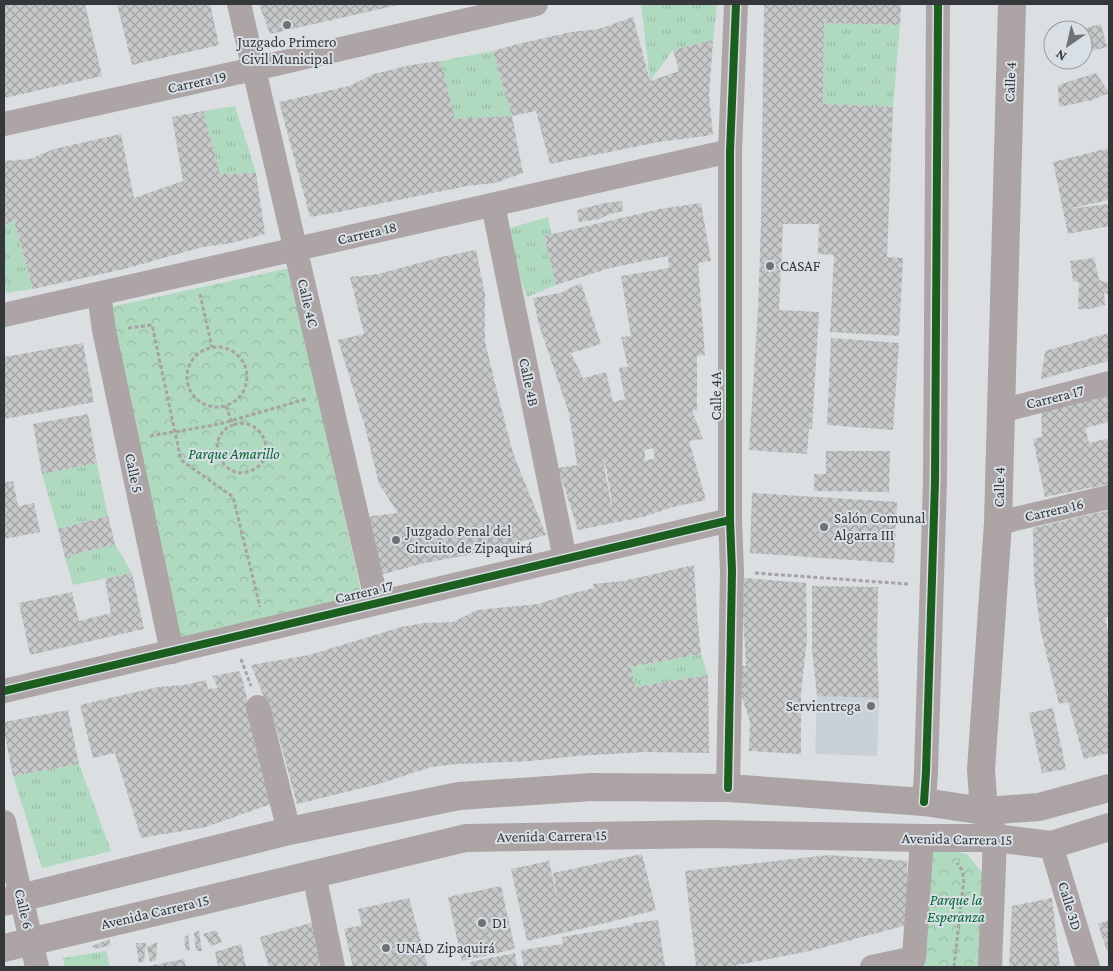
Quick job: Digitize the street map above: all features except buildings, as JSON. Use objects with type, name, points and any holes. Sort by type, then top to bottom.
[{"type":"main road","name":"Calle 4","points":[[995,838],[984,811],[981,770],[998,523],[1012,4]]},
{"type":"main road","name":"Avenida Carrera 15","points":[[12,900],[289,830],[459,796],[592,787],[728,788],[924,802],[984,811],[1039,807],[1109,788]]},
{"type":"main road","name":"Avenida Carrera 15","points":[[4,948],[34,954],[314,874],[466,838],[710,834],[995,838],[1051,845],[1109,827]]},
{"type":"street","name":"Calle 4C","points":[[239,4],[376,603]]},
{"type":"street","name":"Carrera 19","points":[[4,124],[536,4]]},
{"type":"street","name":"Calle 4A","points":[[728,788],[732,571],[730,520],[730,151],[736,4]]},
{"type":"street","points":[[924,802],[933,586],[935,472],[938,4]]},
{"type":"street","name":"Carrera 18","points":[[4,315],[730,151]]},
{"type":"street","name":"Calle 4B","points":[[492,204],[565,559]]},
{"type":"street","name":"Calle 5","points":[[99,294],[104,330],[172,652]]},
{"type":"street","name":"Carrera 17","points":[[1001,411],[1109,383]]},
{"type":"street","name":"Carrera 16","points":[[998,523],[1109,497]]},
{"type":"street","name":"Carrera 17","points":[[4,692],[730,520]]},
{"type":"street","points":[[258,707],[289,830]]},
{"type":"street","name":"Calle 6","points":[[4,822],[12,900],[34,954]]},
{"type":"street","points":[[872,967],[914,958],[922,838]]},
{"type":"street","name":"Calle 4","points":[[990,967],[995,838]]},
{"type":"street","name":"Calle 3D","points":[[1051,845],[1088,967]]},
{"type":"street","points":[[314,874],[333,967]]},
{"type":"path","points":[[195,272],[212,347]]},
{"type":"path","points":[[104,330],[152,325],[181,460],[233,497],[266,629]]},
{"type":"path","points":[[212,347],[232,350],[245,365],[246,385],[242,394],[235,402],[226,406],[216,407],[202,403],[192,393],[188,384],[187,374],[195,356],[203,350],[212,347]]},
{"type":"path","points":[[127,440],[232,423],[328,393]]},
{"type":"path","points":[[226,406],[232,423]]},
{"type":"path","points":[[232,423],[246,424],[261,432],[265,440],[266,456],[256,469],[240,473],[232,471],[220,460],[217,445],[219,438],[232,423]]},
{"type":"path","points":[[732,571],[933,586]]},
{"type":"path","points":[[233,637],[258,707]]},
{"type":"path","points":[[954,967],[964,879],[962,870],[957,862]]},
{"type":"shaded area","points":[[817,696],[879,698],[877,756],[815,754]]},
{"type":"green space","points":[[641,4],[717,4],[713,40],[673,50],[650,81]]},
{"type":"green space","points":[[824,23],[900,25],[893,107],[823,104]]},
{"type":"green space","points":[[493,51],[512,116],[455,119],[441,61]]},
{"type":"green space","points":[[235,106],[256,173],[220,174],[203,111]]},
{"type":"green space","points":[[548,217],[552,235],[544,237],[556,285],[527,297],[504,230]]},
{"type":"green space","points":[[14,220],[33,289],[6,293],[4,284],[4,225]]},
{"type":"green space","name":"Parque Amarillo","points":[[289,268],[363,600],[179,639],[106,308]]},
{"type":"green space","points":[[97,463],[108,516],[58,529],[42,474]]},
{"type":"green space","points":[[115,544],[132,573],[73,585],[65,557]]},
{"type":"green space","points":[[701,654],[708,675],[635,687],[631,667]]},
{"type":"green space","points":[[79,764],[111,851],[42,868],[13,776]]},
{"type":"green space","name":"Parque la Esperanza","points":[[927,846],[967,854],[983,874],[983,967],[907,967],[925,962]]},
{"type":"green space","points":[[106,951],[110,967],[65,967],[63,958]]},
{"type":"cycle path","points":[[728,788],[732,571],[730,520],[730,151],[736,4]]},
{"type":"cycle path","points":[[924,802],[935,482],[938,4]]},
{"type":"cycle path","points":[[4,691],[730,520]]},
{"type":"place","name":"Juzgado Primero Civil Municipal","points":[[287,25]]},
{"type":"place","name":"CASAF","points":[[770,266]]},
{"type":"place","name":"Salón Comunal Algarra III","points":[[824,527]]},
{"type":"place","name":"Juzgado Penal del Circuito de Zipaquirá","points":[[396,540]]},
{"type":"place","name":"Servientrega","points":[[871,706]]},
{"type":"place","name":"D1","points":[[482,923]]},
{"type":"place","name":"UNAD Zipaquirá","points":[[386,948]]}]
